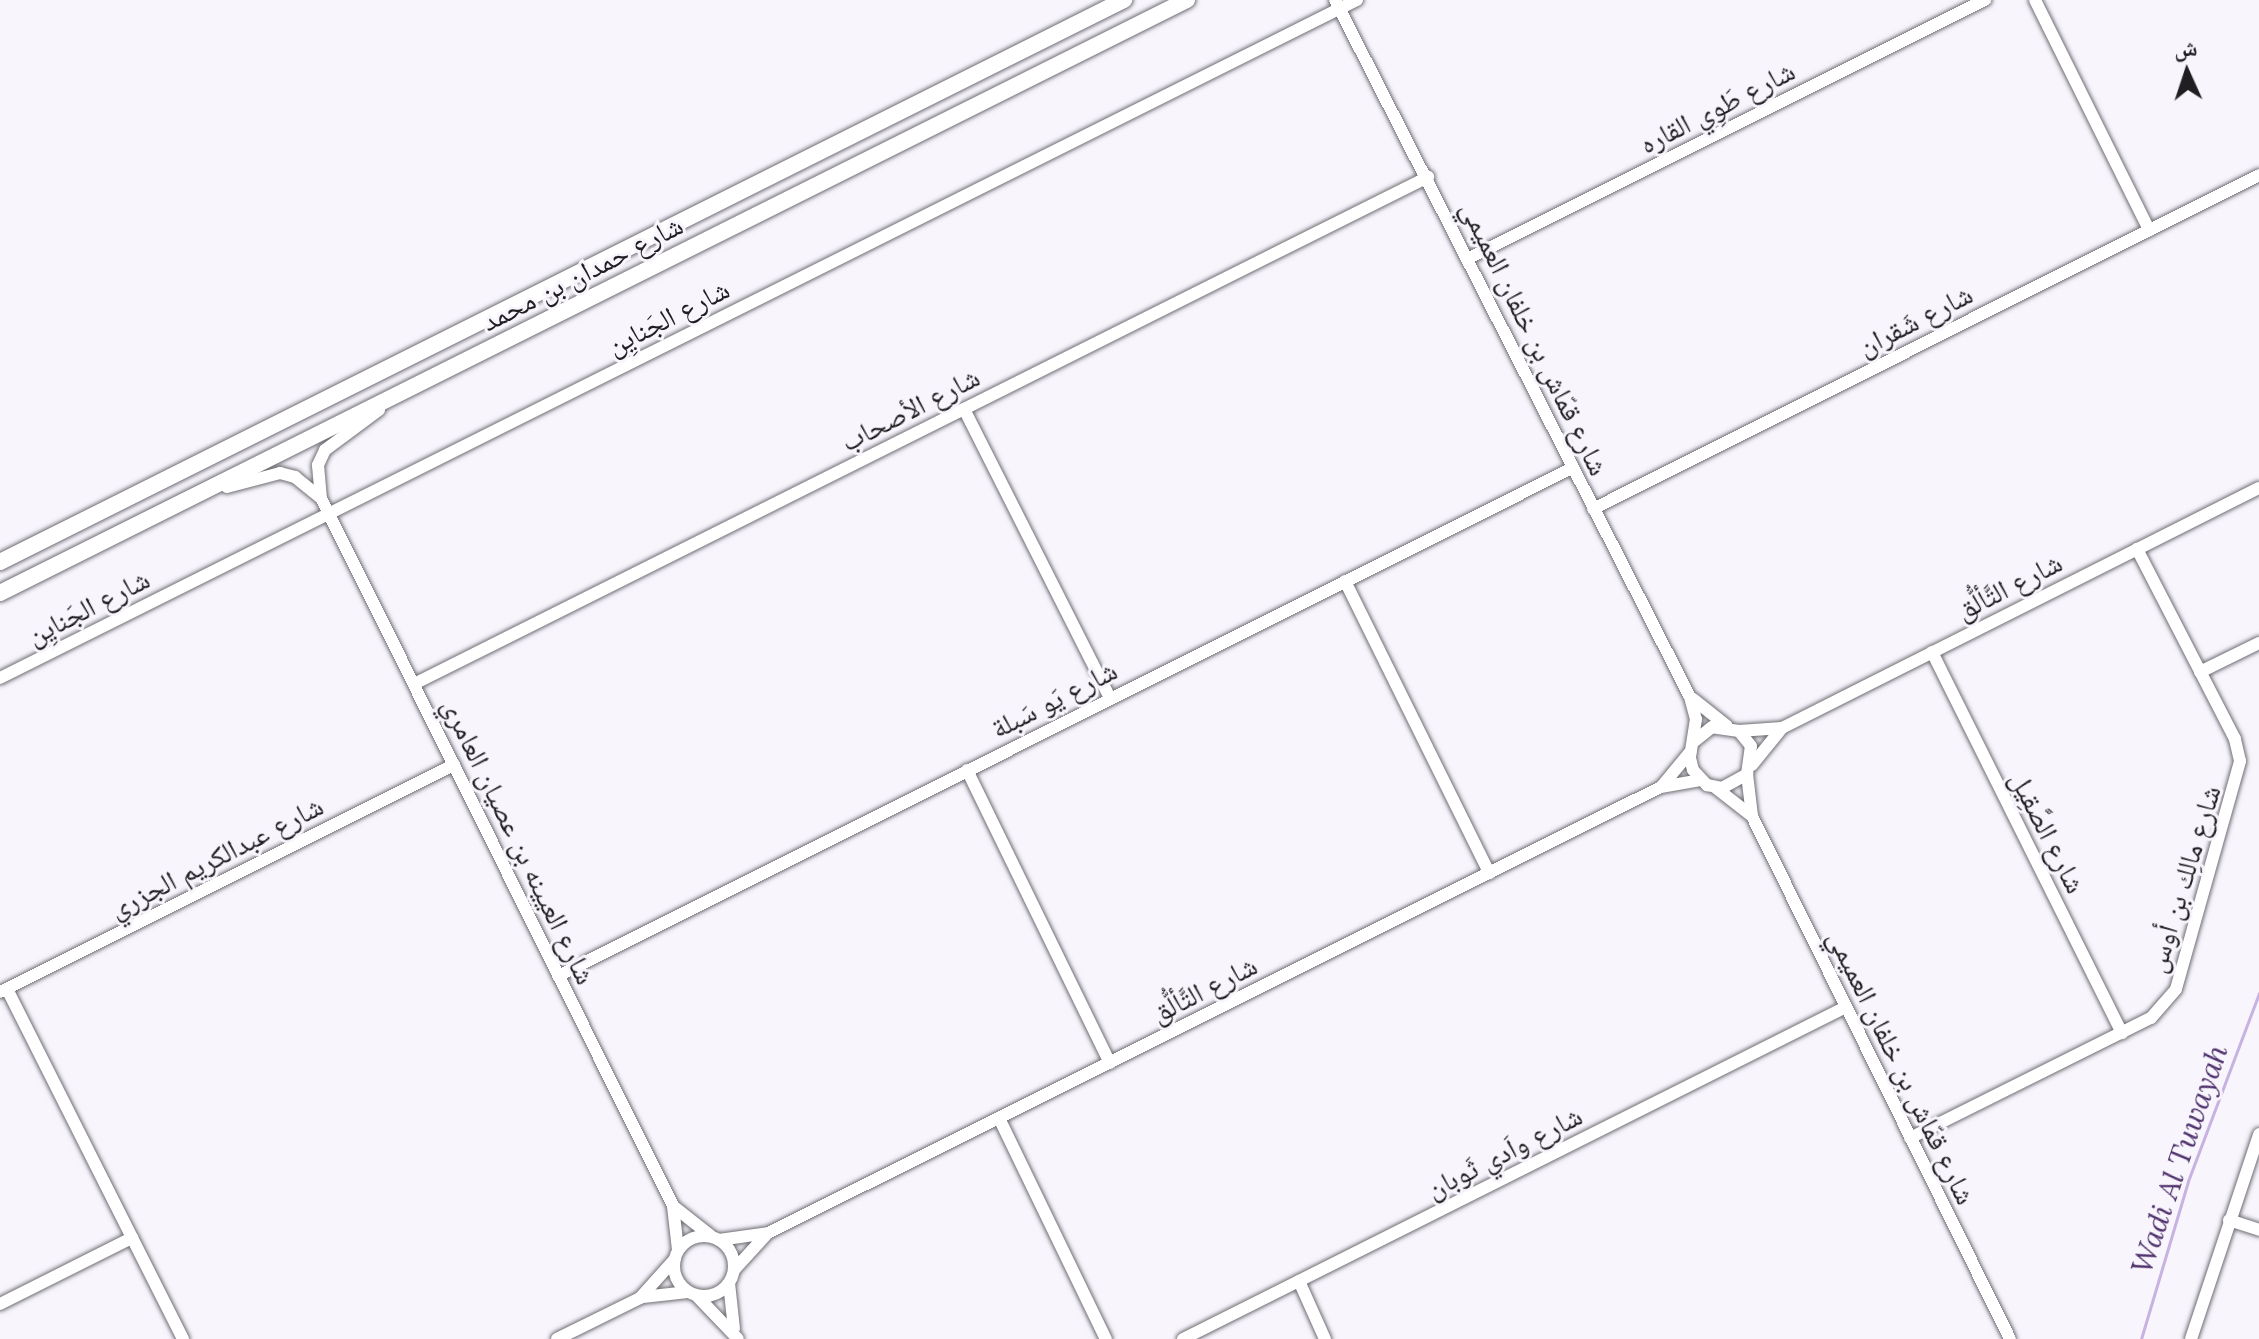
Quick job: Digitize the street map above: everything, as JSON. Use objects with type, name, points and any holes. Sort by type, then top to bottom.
[{"type":"main road","name":"شارع حمدان بن محمد","points":[[0,562],[1124,0]]},
{"type":"main road","name":"شارع حمدان بن محمد","points":[[0,593],[1187,0]]},
{"type":"street","name":"شارع الجَنايِن","points":[[0,678],[1337,4],[1357,0]]},
{"type":"street","name":"شارع طَوِي القاره","points":[[1471,257],[1985,0]]},
{"type":"street","points":[[2035,0],[2149,230]]},
{"type":"street","name":"شارع قمّاش بن خلفان العميمي","points":[[1337,4],[1471,257],[1572,468],[1690,697],[1693,746]]},
{"type":"street","name":"شارع شَقران","points":[[1593,509],[2259,175]]},
{"type":"street","name":"شارع الأصحاب","points":[[414,684],[1428,177]]},
{"type":"street","name":"شارع العيينه بن عصيان العامري","points":[[393,396],[325,450],[318,465],[321,498],[673,1206],[676,1254]]},
{"type":"street","points":[[964,409],[1110,698]]},
{"type":"street","name":"شارع يَو سَبلة","points":[[558,976],[1572,468]]},
{"type":"street","name":"شارع العيينه بن عصيان العامري","points":[[186,500],[273,472],[295,477],[321,498]]},
{"type":"street","name":"شارع التَّألُّق","points":[[1733,729],[1782,728],[2259,488]]},
{"type":"street","name":"شارع مالِك بن أوس","points":[[1910,1138],[2158,1014],[2173,996],[2238,777],[2238,746],[2137,549]]},
{"type":"street","points":[[1345,581],[1489,873]]},
{"type":"street","points":[[2200,672],[2259,643]]},
{"type":"street","name":"شارع الصَّقِيل","points":[[1932,652],[2122,1033]]},
{"type":"street","name":"شارع قمّاش بن خلفان العميمي","points":[[1690,697],[1733,729]]},
{"type":"street","points":[[1712,727],[1733,729],[1751,746],[1750,770],[1736,784],[1714,787],[1701,780],[1693,746],[1712,727]]},
{"type":"street","name":"شارع التَّألُّق","points":[[1750,770],[1782,728]]},
{"type":"street","name":"شارع التَّألُّق","points":[[1661,787],[1693,746]]},
{"type":"street","name":"شارع عبدالكريم الجزري","points":[[4,991],[454,765]]},
{"type":"street","points":[[967,770],[1110,1063]]},
{"type":"street","name":"شارع قمّاش بن خلفان العميمي","points":[[1750,770],[1752,816],[2010,1339]]},
{"type":"street","name":"شارع التَّألُّق","points":[[734,1270],[768,1233],[1661,787],[1701,780]]},
{"type":"street","name":"شارع قمّاش بن خلفان العميمي","points":[[1714,787],[1752,816]]},
{"type":"street","points":[[4,991],[183,1339]]},
{"type":"street","name":"شارع واَدي ثَوبان","points":[[1183,1339],[1846,1007]]},
{"type":"street","points":[[999,1118],[1106,1339]]},
{"type":"street","points":[[2191,1339],[2259,1134]]},
{"type":"street","name":"شارع العيينه بن عصيان العامري","points":[[673,1206],[716,1238]]},
{"type":"street","points":[[2229,1220],[2259,1230]]},
{"type":"street","name":"شارع التَّألُّق","points":[[716,1238],[768,1233]]},
{"type":"street","points":[[0,1304],[132,1238]]},
{"type":"street","points":[[640,1298],[693,1238],[716,1238],[729,1249],[734,1270],[729,1283],[736,1336]]},
{"type":"street","points":[[676,1254],[675,1273],[736,1336]]},
{"type":"street","points":[[1299,1281],[1325,1339]]},
{"type":"street","points":[[557,1339],[640,1298],[712,1295],[729,1283]]},
{"type":"waterway","name":"Wadi Al Tuwayah","points":[[2141,1339],[2188,1181],[2259,993]]}]
